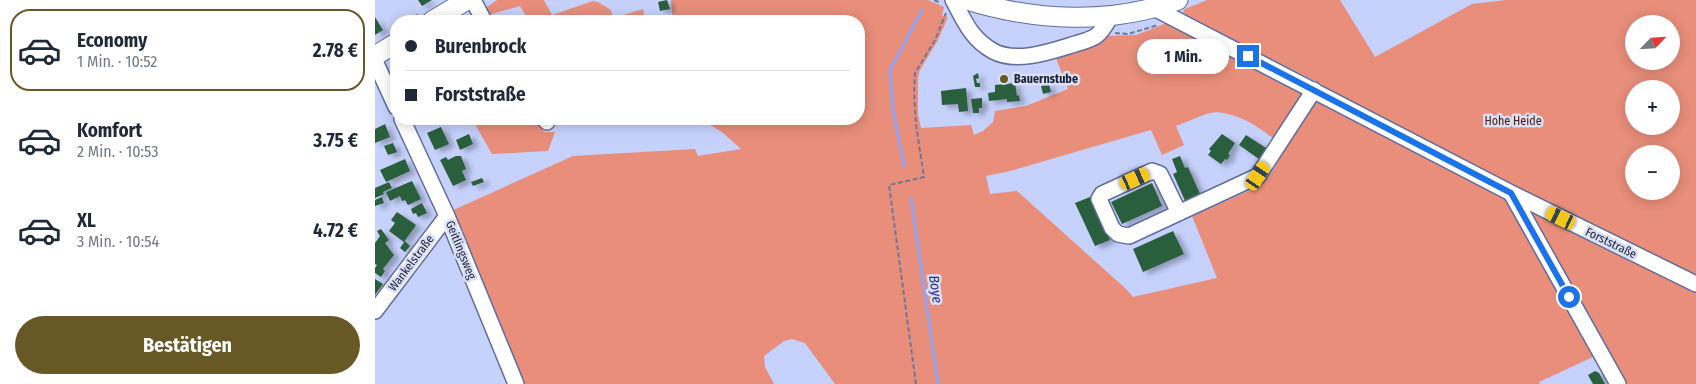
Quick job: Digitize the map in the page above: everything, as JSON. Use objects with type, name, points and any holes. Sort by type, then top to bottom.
[{"type":"main road","points":[[442,15],[467,0]]},
{"type":"main road","points":[[967,0],[995,8],[1039,16],[1096,17],[1154,8],[1178,0]]},
{"type":"main road","points":[[375,56],[390,47]]},
{"type":"street","points":[[473,0],[481,15]]},
{"type":"street","points":[[949,6],[977,39],[993,51],[1009,56],[1043,54],[1094,38],[1102,31],[1112,14]]},
{"type":"street","name":"Forststraße","points":[[1154,8],[1511,193],[1696,284]]},
{"type":"street","points":[[375,61],[390,94]]},
{"type":"street","points":[[1179,213],[1160,174],[1152,171],[1102,194],[1099,198],[1112,228],[1123,236],[1129,236],[1179,213],[1258,176],[1314,90]]},
{"type":"street","name":"Geitlingsweg","points":[[405,125],[447,216],[516,384]]},
{"type":"street","points":[[1511,193],[1618,384]]},
{"type":"street","name":"Wankelstraße","points":[[375,311],[447,216]]},
{"type":"path","points":[[916,384],[889,186],[924,177],[916,125],[915,73],[935,40],[949,6]]},
{"type":"green space","points":[[497,0],[544,0],[552,15],[525,15],[520,6],[488,15],[485,15],[484,9]]},
{"type":"green space","name":"Hohe Heide","points":[[671,0],[928,0],[944,7],[942,16],[948,17],[938,40],[920,70],[918,78],[918,114],[921,128],[971,125],[974,135],[983,131],[993,122],[995,111],[1026,106],[1068,89],[1056,58],[1101,36],[1136,35],[1167,23],[1314,97],[1323,85],[1182,14],[1185,9],[1207,0],[1340,0],[1375,57],[1472,4],[1506,0],[1696,0],[1696,384],[1621,384],[1595,356],[1539,382],[1540,384],[835,384],[805,343],[792,339],[784,341],[764,356],[765,367],[774,384],[521,384],[449,212],[573,156],[695,149],[698,156],[741,149],[722,132],[710,125],[865,125],[865,15],[672,15]],"holes":[[[1225,113],[1255,125],[1276,140],[1298,125],[1271,174],[1260,186],[1192,216],[1217,278],[1133,297],[1017,191],[990,194],[986,176],[1010,171],[1151,130],[1162,155],[1184,145],[1176,126],[1206,114]]]},
{"type":"green space","points":[[593,1],[611,10],[612,15],[552,15]]},
{"type":"green space","points":[[643,9],[644,15],[623,15]]},
{"type":"green space","points":[[475,125],[540,125],[544,132],[555,132],[548,151],[492,154]]},
{"type":"building","points":[[418,0],[432,0],[422,6]]},
{"type":"building","points":[[667,0],[670,9],[660,11],[658,2]]},
{"type":"building","points":[[375,17],[383,30],[375,35]]},
{"type":"building","points":[[978,73],[979,78],[976,79],[977,83],[980,83],[980,87],[975,87],[973,76]]},
{"type":"building","points":[[1015,83],[1017,96],[1019,95],[1020,101],[1007,102],[1007,99],[989,101],[988,93],[995,92],[995,85]]},
{"type":"building","points":[[1049,84],[1051,92],[1043,94],[1041,86]]},
{"type":"building","points":[[966,88],[968,111],[959,112],[958,104],[942,105],[941,91]]},
{"type":"building","points":[[982,98],[982,108],[979,108],[979,113],[973,113],[971,99]]},
{"type":"building","points":[[385,124],[390,137],[375,143],[375,129]]},
{"type":"building","points":[[441,127],[449,144],[435,150],[427,133]]},
{"type":"building","points":[[469,134],[473,144],[460,150],[456,140]]},
{"type":"building","points":[[1222,134],[1235,143],[1228,154],[1230,155],[1227,160],[1225,159],[1221,164],[1208,155],[1211,151],[1209,149]]},
{"type":"building","points":[[1246,135],[1266,148],[1259,159],[1239,145]]},
{"type":"building","points":[[393,143],[397,152],[388,155],[384,146]]},
{"type":"building","points":[[461,156],[466,169],[462,171],[466,180],[453,186],[440,160],[446,157],[448,160]]},
{"type":"building","points":[[1180,156],[1185,168],[1188,167],[1201,196],[1186,203],[1173,174],[1177,172],[1172,159]]},
{"type":"building","points":[[405,159],[410,171],[386,182],[380,170]]},
{"type":"building","points":[[482,178],[484,182],[473,186],[471,182]]},
{"type":"building","points":[[412,181],[421,199],[408,205],[405,200],[402,201],[400,196],[390,201],[386,192]]},
{"type":"building","points":[[389,182],[392,188],[375,198],[375,188]]},
{"type":"building","points":[[1152,183],[1162,206],[1122,224],[1111,202]]},
{"type":"building","points":[[382,197],[384,203],[375,206],[375,200]]},
{"type":"building","points":[[1090,197],[1110,240],[1095,246],[1075,203]]},
{"type":"building","points":[[422,203],[427,213],[418,217],[416,213],[413,214],[411,209]]},
{"type":"building","points":[[397,212],[416,225],[404,242],[389,231],[395,223],[391,220]]},
{"type":"building","points":[[381,229],[389,240],[385,243],[394,255],[383,269],[385,271],[381,277],[375,273],[377,265],[375,264],[375,243],[380,236],[377,231]]},
{"type":"building","points":[[1173,231],[1184,254],[1143,272],[1133,249]]},
{"type":"building","points":[[405,241],[410,246],[405,252],[400,248]]},
{"type":"building","points":[[375,279],[383,284],[375,295]]},
{"type":"building","points":[[1595,371],[1599,373],[1605,384],[1593,384],[1588,375]]},
{"type":"waterway","name":"Boye","points":[[904,166],[893,110],[890,70],[922,10]]},
{"type":"waterway","name":"Boye","points":[[911,198],[938,384]]},
{"type":"place","name":"Bauernstube","points":[[1004,79]]},
{"type":"route","points":[[1248,56],[1511,193],[1569,297]]}]
